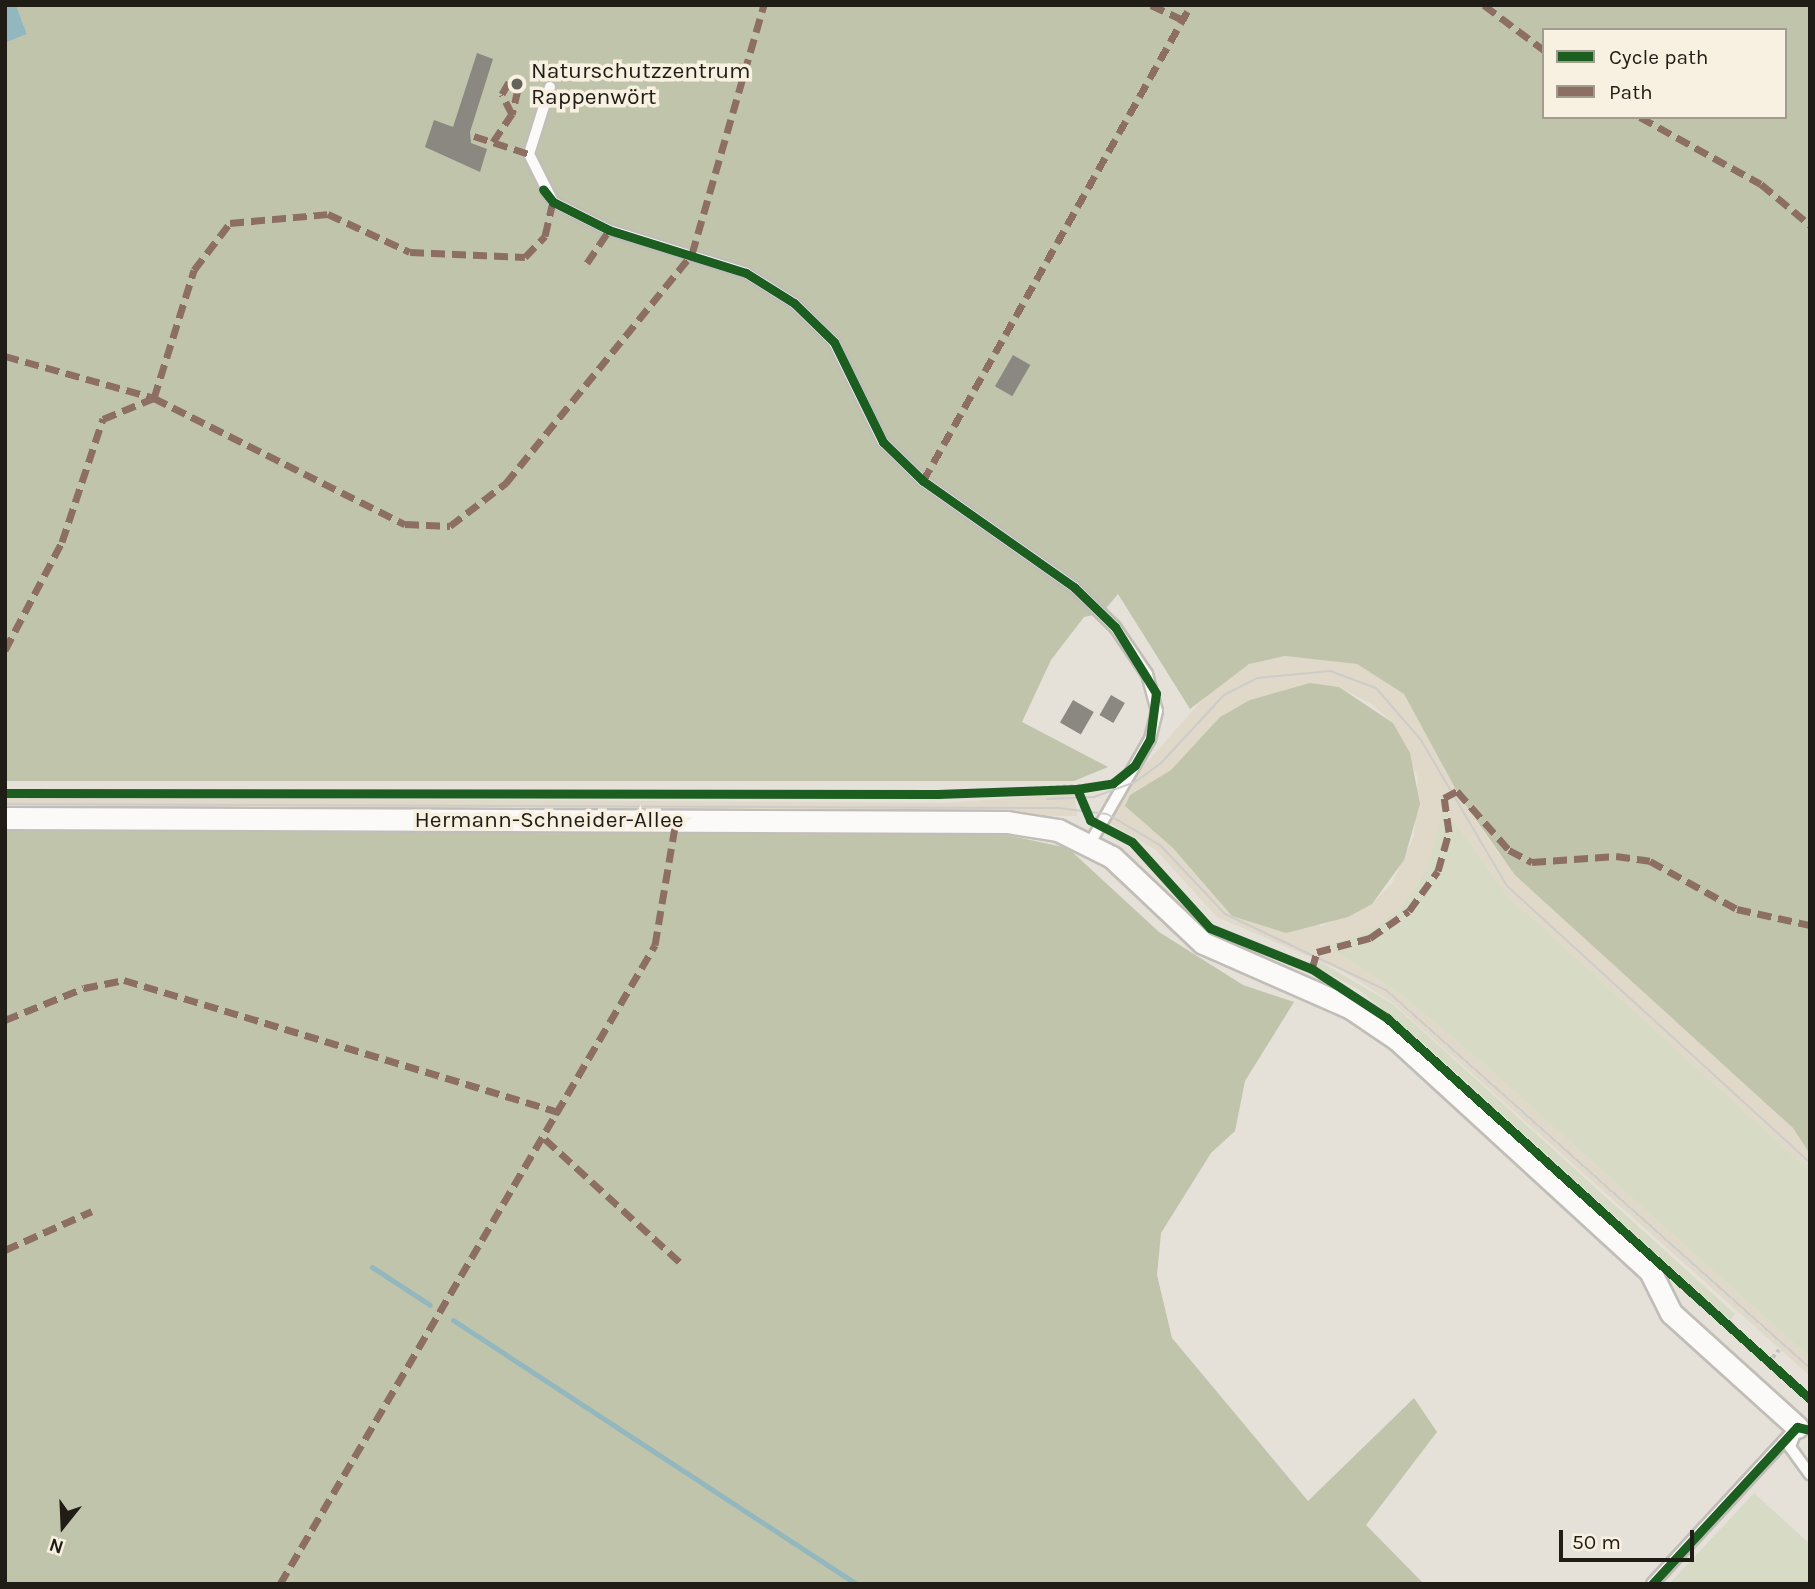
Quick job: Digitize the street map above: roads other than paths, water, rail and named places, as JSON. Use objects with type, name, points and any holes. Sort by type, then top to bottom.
[{"type":"street","name":"Hermann-Schneider-Allee","points":[[5,818],[1007,822],[1058,830],[1090,843],[1203,943],[1375,1032],[1650,1271],[1671,1313],[1803,1428]]},
{"type":"lane","points":[[550,87],[529,154],[553,202],[609,230],[746,272],[794,303],[834,342],[883,442],[923,481],[1099,608],[1127,643],[1156,693],[1157,712],[1150,739],[1090,843]]},
{"type":"lane","points":[[1803,1428],[1790,1447],[1810,1475]]},
{"type":"lane","points":[[1652,1584],[1803,1428]]},
{"type":"water","points":[[5,5],[16,5],[27,34],[5,43]]},
{"type":"waterway","points":[[372,1267],[430,1305]]},
{"type":"waterway","points":[[453,1320],[856,1584]]},
{"type":"tram line","points":[[1047,799],[1094,797],[1135,782],[1161,763],[1224,695],[1257,678],[1330,671],[1376,688],[1421,740],[1507,886],[1810,1163]]},
{"type":"tram line","points":[[5,804],[1059,808],[1107,814],[1160,845],[1225,914],[1386,990],[1810,1368]]},
{"type":"place","name":"Naturschutzzentrum Rappenwört","points":[[517,84]]}]
